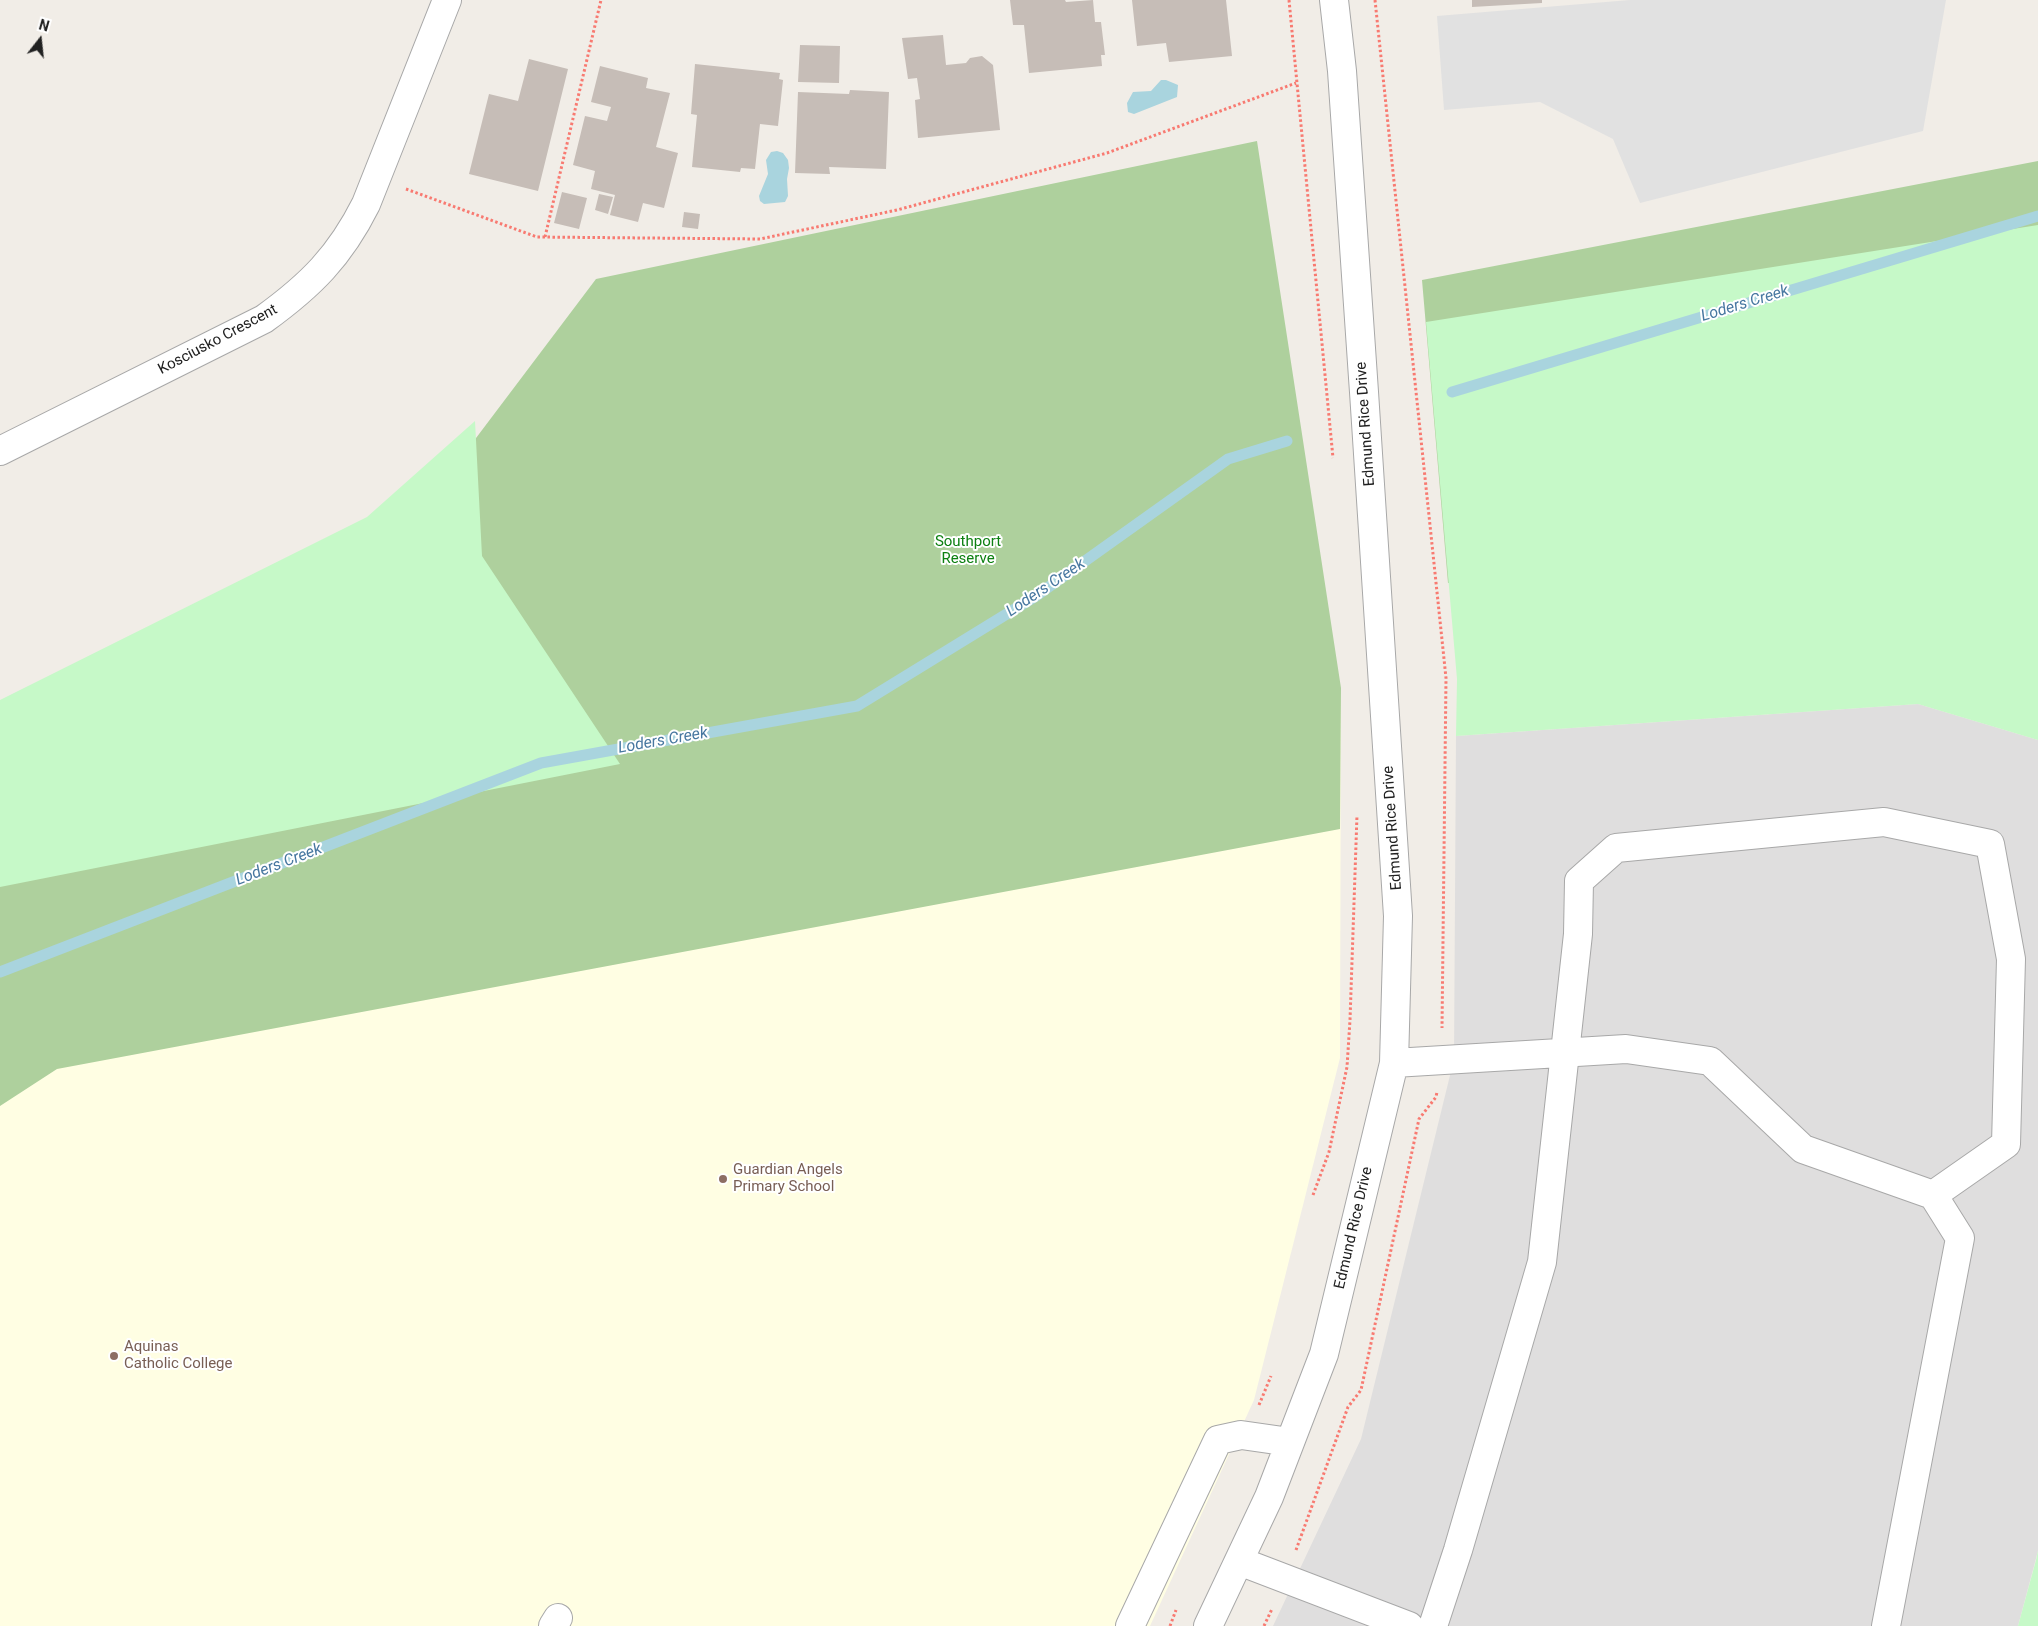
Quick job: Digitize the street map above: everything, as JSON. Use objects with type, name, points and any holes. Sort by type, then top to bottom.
[{"type":"street","name":"Kosciusko Crescent","points":[[0,451],[264,319],[294,297],[328,264],[352,232],[377,179],[447,0]]},
{"type":"street","name":"Edmund Rice Drive","points":[[1208,1626],[1269,1497],[1324,1354],[1394,1063],[1398,916],[1342,71],[1334,0]]},
{"type":"street","points":[[1432,1626],[1458,1550],[1542,1262],[1578,934],[1579,881],[1616,848],[1884,822],[1990,844],[2011,959],[2006,1144],[1933,1195]]},
{"type":"street","points":[[1394,1063],[1626,1049],[1710,1061],[1802,1149],[1933,1195],[1960,1238],[1886,1626]]},
{"type":"street","points":[[1130,1626],[1218,1440],[1241,1435],[1290,1442]]},
{"type":"street","points":[[1239,1560],[1403,1625]]},
{"type":"path","points":[[545,237],[601,0]]},
{"type":"path","points":[[1289,0],[1334,461]]},
{"type":"path","points":[[377,179],[537,237],[760,239],[897,210],[1107,153],[1296,83]]},
{"type":"path","points":[[1314,1195],[1329,1152],[1347,1067],[1356,808]]},
{"type":"shaded area","points":[[1630,0],[1946,0],[1923,131],[1640,203],[1613,139],[1540,102],[1444,110],[1437,16]]},
{"type":"shaded area","name":"Guardian Angels Primary School","points":[[1341,688],[1340,1058],[1254,1400],[1150,1626],[0,1626],[0,936]]},
{"type":"shaded area","points":[[1918,704],[2038,740],[2038,1551],[2018,1626],[1273,1626],[1361,1439],[1454,1059],[1456,736]]},
{"type":"green space","name":"Southport Reserve","points":[[1257,141],[1341,688],[1340,829],[57,1069],[0,1106],[0,882],[430,499],[596,279]]},
{"type":"green space","points":[[2038,161],[2038,555],[1448,583],[1422,280]]},
{"type":"green space","points":[[2038,225],[2038,740],[1918,704],[1456,736],[1457,679],[1426,322]]},
{"type":"green space","points":[[475,421],[482,556],[620,764],[0,887],[0,700],[367,517]]},
{"type":"green space","points":[[2038,1551],[2038,1626],[2018,1626],[2036,1560]]},
{"type":"water","points":[[1161,80],[1178,85],[1177,97],[1134,114],[1128,112],[1127,103],[1133,92],[1151,91]]},
{"type":"water","points":[[771,152],[783,153],[788,160],[788,196],[785,202],[764,204],[760,201],[759,196],[768,174],[766,160]]},
{"type":"building","points":[[1010,0],[1065,0],[1066,2],[1093,0],[1095,22],[1101,22],[1105,55],[1101,55],[1102,66],[1029,73],[1024,25],[1013,25]]},
{"type":"building","points":[[1132,0],[1226,0],[1232,56],[1169,62],[1166,43],[1137,46]]},
{"type":"building","points":[[1472,0],[1542,0],[1542,3],[1472,7]]},
{"type":"building","points":[[943,35],[946,65],[966,63],[970,58],[982,56],[993,65],[1000,130],[918,138],[915,100],[920,99],[917,78],[908,79],[902,38]]},
{"type":"building","points":[[800,45],[840,46],[839,83],[798,82]]},
{"type":"building","points":[[529,59],[568,69],[538,191],[469,174],[489,94],[518,101]]},
{"type":"building","points":[[695,64],[780,73],[779,79],[783,80],[778,126],[760,124],[755,169],[741,168],[740,172],[692,167],[697,115],[691,114]]},
{"type":"building","points":[[600,66],[648,78],[646,88],[670,93],[656,147],[678,153],[664,208],[643,203],[638,222],[610,215],[615,195],[591,189],[595,171],[573,165],[585,116],[607,121],[611,107],[591,102]]},
{"type":"building","points":[[850,90],[889,92],[886,169],[829,167],[830,174],[795,173],[798,92],[849,94]]},
{"type":"building","points":[[562,192],[587,198],[579,229],[554,223]]},
{"type":"building","points":[[599,194],[613,197],[608,214],[595,210]]},
{"type":"building","points":[[684,212],[700,214],[698,229],[682,227]]},
{"type":"waterway","name":"Loders Creek","points":[[1452,392],[2038,216]]},
{"type":"waterway","name":"Loders Creek","points":[[0,972],[541,763],[857,706],[1036,596],[1228,459],[1287,441]]},
{"type":"place","name":"Guardian Angels Primary School","points":[[723,1179]]},
{"type":"place","name":"Aquinas Catholic College","points":[[114,1356]]}]
